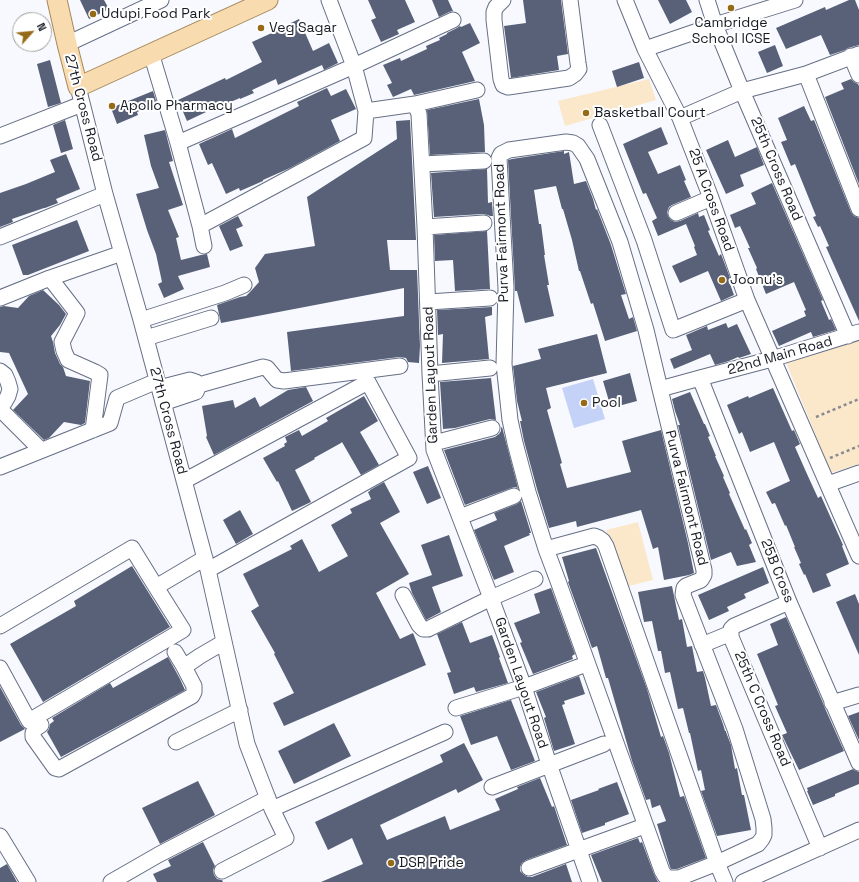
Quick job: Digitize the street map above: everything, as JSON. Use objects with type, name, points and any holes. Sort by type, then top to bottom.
[{"type":"main road","name":"27th Cross Road","points":[[57,0],[80,95]]},
{"type":"main road","points":[[80,95],[151,54],[268,0]]},
{"type":"street","points":[[67,44],[162,0]]},
{"type":"street","points":[[200,226],[364,138],[366,112],[354,66],[329,0]]},
{"type":"street","points":[[503,0],[496,7],[494,12],[494,20],[501,79],[503,85],[508,87],[569,78],[576,74],[579,69],[570,0]]},
{"type":"street","name":"25 A Cross Road","points":[[625,0],[645,49],[680,118],[711,198],[747,300],[859,556]]},
{"type":"street","name":"25th Cross Road","points":[[707,0],[742,91],[853,334]]},
{"type":"street","points":[[645,49],[795,0]]},
{"type":"street","points":[[178,143],[354,66],[453,20]]},
{"type":"street","points":[[151,54],[178,143],[204,246]]},
{"type":"street","points":[[680,118],[742,91],[806,74],[855,55],[859,75]]},
{"type":"street","points":[[806,74],[859,209]]},
{"type":"street","points":[[366,112],[415,104],[476,90]]},
{"type":"street","points":[[0,136],[80,95]]},
{"type":"street","name":"27th Cross Road","points":[[80,95],[105,194],[146,338],[207,564],[247,744],[270,804],[286,838],[222,871]]},
{"type":"street","name":"Garden Layout Road","points":[[415,104],[419,114],[422,164],[434,450],[524,687],[590,882]]},
{"type":"street","points":[[600,125],[644,240],[673,330],[747,300]]},
{"type":"street","name":"Purva Fairmont Road","points":[[566,142],[573,143],[578,146],[587,159],[620,242],[646,330],[704,564],[704,575],[701,580],[686,586],[683,593],[684,598],[735,729],[764,828],[764,835],[758,844],[717,863],[679,878],[669,878],[665,876],[546,549],[528,492],[510,420],[504,364],[506,288],[499,158],[504,152],[566,142]]},
{"type":"street","points":[[422,164],[484,161]]},
{"type":"street","points":[[0,237],[105,194]]},
{"type":"street","points":[[676,213],[711,198]]},
{"type":"street","points":[[425,227],[484,223]]},
{"type":"street","points":[[0,298],[50,278],[122,253]]},
{"type":"street","points":[[50,278],[77,313],[62,342],[68,360],[100,375],[93,430]]},
{"type":"street","points":[[141,320],[182,308],[244,285]]},
{"type":"street","points":[[428,302],[490,298]]},
{"type":"street","points":[[182,308],[186,326]]},
{"type":"street","points":[[146,338],[211,318]]},
{"type":"street","name":"22nd Main Road","points":[[660,389],[772,359],[853,334]]},
{"type":"street","points":[[199,385],[263,367],[266,368],[277,380],[284,381],[400,366]]},
{"type":"street","points":[[430,374],[490,368]]},
{"type":"street","points":[[0,371],[5,375],[10,389],[8,396],[0,408],[41,450]]},
{"type":"street","name":"25B Cross","points":[[700,378],[789,602],[859,763]]},
{"type":"street","points":[[0,467],[110,423],[117,398],[158,384],[190,380],[199,385]]},
{"type":"street","points":[[156,587],[207,564],[409,458],[368,382],[184,481]]},
{"type":"street","points":[[163,403],[196,392],[199,385]]},
{"type":"street","points":[[434,443],[492,428]]},
{"type":"street","points":[[828,484],[859,473]]},
{"type":"street","points":[[460,517],[514,496]]},
{"type":"street","points":[[546,549],[594,536],[603,541],[606,546],[725,882]]},
{"type":"street","points":[[0,626],[132,548],[183,630],[30,721],[0,668]]},
{"type":"street","points":[[403,595],[419,625],[423,629],[428,629],[491,598],[535,579]]},
{"type":"street","name":"25th C Cross Road","points":[[789,602],[734,626],[731,629],[731,633],[734,645],[820,848]]},
{"type":"street","points":[[702,645],[731,633]]},
{"type":"street","points":[[184,666],[224,642]]},
{"type":"street","points":[[41,726],[36,729],[32,737],[55,768],[59,769],[192,696],[194,686],[175,652]]},
{"type":"street","points":[[456,708],[524,687],[581,666]]},
{"type":"street","points":[[832,703],[859,695]]},
{"type":"street","points":[[176,742],[240,710]]},
{"type":"street","points":[[111,882],[158,855],[270,804],[445,732]]},
{"type":"street","points":[[492,787],[604,744]]},
{"type":"street","points":[[529,868],[639,828]]},
{"type":"street","points":[[743,882],[859,830]]},
{"type":"street","points":[[0,836],[28,882]]},
{"type":"path","points":[[816,417],[859,399]]},
{"type":"path","points":[[830,458],[859,446]]},
{"type":"shaded area","name":"Basketball Court","points":[[649,79],[656,100],[565,126],[558,101]]},
{"type":"shaded area","points":[[859,337],[859,464],[831,473],[785,360]]},
{"type":"shaded area","points":[[638,522],[653,580],[621,588],[606,530]]},
{"type":"water","name":"Pool","points":[[593,379],[605,419],[574,428],[562,388]]},
{"type":"building","name":"Udupi Food Park","points":[[80,0],[104,0],[109,9],[89,19]]},
{"type":"building","points":[[368,0],[405,0],[415,22],[397,30],[399,34],[381,42],[371,20],[376,18]]},
{"type":"building","points":[[432,0],[448,0],[453,11],[439,17]]},
{"type":"building","points":[[523,0],[561,0],[568,54],[557,56],[559,70],[511,78],[504,26],[526,23]]},
{"type":"building","points":[[658,0],[686,0],[692,12],[670,24]]},
{"type":"building","points":[[849,0],[855,0],[859,10],[859,45],[830,55],[821,35],[786,49],[776,28],[825,7],[826,10]]},
{"type":"building","points":[[299,19],[313,51],[329,43],[338,63],[324,70],[322,65],[278,85],[276,79],[252,90],[254,93],[221,105],[187,121],[178,100],[225,78],[226,80],[262,62],[252,42]]},
{"type":"building","points":[[470,23],[480,43],[462,52],[475,81],[414,95],[411,89],[393,97],[387,85],[392,83],[383,65],[400,58],[401,61],[427,49],[426,46],[440,40],[439,38],[447,33],[460,26],[461,27]]},
{"type":"building","points":[[775,45],[783,66],[767,73],[758,52]]},
{"type":"building","points":[[50,60],[61,103],[48,107],[37,64]]},
{"type":"building","points":[[639,62],[644,78],[617,87],[612,71]]},
{"type":"building","points":[[851,79],[859,86],[859,184],[825,97],[844,89],[841,83]]},
{"type":"building","points":[[327,88],[331,96],[346,89],[356,109],[331,120],[340,141],[263,181],[240,191],[239,188],[226,194],[212,163],[208,165],[199,144],[232,129],[235,138],[299,106],[297,102]]},
{"type":"building","points":[[153,91],[157,104],[137,112],[138,115],[117,124],[111,108]]},
{"type":"building","points":[[479,99],[484,125],[485,152],[430,155],[427,110]]},
{"type":"building","points":[[804,106],[811,121],[814,120],[851,212],[854,216],[859,218],[859,321],[826,247],[829,246],[820,226],[818,227],[813,217],[816,216],[795,164],[791,166],[781,142],[787,140],[778,118]]},
{"type":"building","points":[[65,120],[73,149],[61,153],[53,125]]},
{"type":"building","points":[[410,120],[416,240],[387,240],[390,270],[417,270],[420,346],[419,363],[408,362],[406,358],[399,357],[291,371],[287,332],[404,316],[404,288],[221,323],[217,305],[246,296],[251,291],[259,282],[255,268],[265,254],[315,246],[307,197],[397,139],[396,121]]},
{"type":"building","points":[[661,127],[668,144],[648,152],[658,174],[680,165],[686,180],[684,181],[691,197],[669,207],[667,212],[668,216],[675,222],[698,213],[699,217],[704,215],[710,230],[708,231],[719,256],[721,254],[732,283],[730,284],[734,295],[721,301],[708,271],[680,283],[672,266],[697,255],[686,224],[658,236],[652,221],[657,218],[646,193],[643,194],[623,144]]},
{"type":"building","points":[[165,130],[173,161],[169,162],[183,205],[168,210],[179,237],[176,238],[181,260],[207,254],[210,267],[178,276],[184,289],[164,298],[158,284],[162,282],[156,254],[136,194],[159,188],[151,166],[144,135]]},
{"type":"building","points":[[728,140],[735,157],[757,147],[764,165],[740,175],[744,186],[726,194],[706,150]]},
{"type":"building","points":[[564,151],[564,154],[569,152],[574,184],[586,181],[596,210],[597,209],[611,245],[626,294],[621,295],[629,319],[633,317],[637,331],[605,341],[593,303],[591,304],[579,271],[572,240],[556,186],[534,190],[539,224],[541,224],[549,285],[547,285],[554,316],[525,323],[517,291],[515,291],[508,160]]},
{"type":"building","points":[[66,154],[80,189],[56,199],[58,203],[12,219],[13,222],[0,227],[0,193],[55,172],[50,160]]},
{"type":"building","points":[[487,169],[488,203],[492,202],[493,216],[483,214],[434,217],[431,173]]},
{"type":"building","points":[[772,183],[823,300],[821,301],[829,320],[831,319],[836,330],[813,337],[811,332],[779,346],[772,331],[806,316],[804,311],[806,310],[794,282],[766,294],[748,248],[750,248],[740,226],[735,228],[730,215],[756,204],[751,193]]},
{"type":"building","points":[[238,216],[243,226],[236,229],[243,246],[230,251],[219,226]]},
{"type":"building","points":[[77,220],[89,251],[28,275],[23,275],[12,245]]},
{"type":"building","points":[[487,231],[490,289],[455,291],[453,260],[435,261],[434,235]]},
{"type":"building","points":[[43,290],[66,314],[60,325],[51,336],[55,353],[66,376],[90,381],[85,423],[81,425],[64,422],[49,438],[44,440],[13,410],[28,394],[9,353],[0,352],[0,307],[4,306],[18,308],[29,296]]},
{"type":"building","points":[[492,307],[492,315],[485,317],[489,359],[442,363],[443,334],[438,335],[437,310]]},
{"type":"building","points":[[726,323],[728,328],[737,324],[751,354],[715,365],[710,354],[674,369],[670,359],[692,350],[686,335],[707,326],[708,330]]},
{"type":"building","points":[[597,334],[607,373],[546,388],[551,408],[547,410],[562,463],[560,464],[567,488],[631,472],[622,441],[661,430],[694,573],[689,575],[664,580],[658,547],[653,549],[641,510],[577,527],[576,521],[549,528],[524,441],[513,366],[541,359],[538,349]]},
{"type":"building","points":[[630,373],[637,401],[611,408],[603,381]]},
{"type":"building","points":[[491,378],[496,420],[490,419],[455,428],[443,429],[440,382]]},
{"type":"building","points":[[306,387],[313,401],[214,455],[206,437],[202,406],[233,400],[235,408],[255,397],[260,407],[288,390]]},
{"type":"building","points":[[773,388],[792,431],[794,430],[800,444],[795,447],[818,498],[821,496],[843,545],[842,546],[849,564],[826,574],[831,586],[813,593],[799,564],[801,563],[786,525],[785,526],[775,503],[772,504],[766,492],[790,481],[774,442],[750,452],[742,432],[739,434],[727,405]]},
{"type":"building","points":[[690,392],[710,436],[708,437],[724,476],[723,477],[730,493],[729,494],[752,543],[749,545],[756,562],[737,566],[731,552],[711,560],[678,425],[680,425],[672,399]]},
{"type":"building","points":[[364,396],[378,421],[360,432],[379,465],[361,475],[342,442],[295,470],[311,502],[292,511],[278,481],[277,482],[263,458],[285,446],[284,444],[287,442],[285,437],[299,430],[302,436],[328,421],[326,418]]},
{"type":"building","points":[[502,427],[518,488],[511,488],[465,505],[444,450],[495,437],[499,434]]},
{"type":"building","points":[[428,466],[441,498],[427,504],[413,472]]},
{"type":"building","points":[[384,482],[400,512],[380,523],[409,574],[376,593],[400,639],[413,633],[426,665],[284,726],[273,703],[294,693],[274,654],[275,653],[251,611],[259,606],[243,574],[292,549],[290,546],[302,539],[319,572],[348,556],[331,525],[352,513],[350,509],[371,499],[368,492]]},
{"type":"building","points":[[521,501],[531,533],[529,533],[530,535],[504,546],[514,572],[494,580],[474,530],[497,520],[494,513]]},
{"type":"building","points":[[240,510],[253,534],[236,544],[223,520]]},
{"type":"building","points":[[449,535],[463,576],[432,587],[441,612],[426,620],[412,593],[409,583],[432,575],[421,545]]},
{"type":"building","points":[[596,548],[647,689],[661,737],[663,736],[669,753],[680,797],[684,796],[706,858],[677,869],[671,869],[670,867],[657,824],[666,821],[660,805],[652,808],[650,799],[646,800],[632,761],[608,678],[606,678],[597,646],[592,648],[568,582],[569,581],[562,557]]},
{"type":"building","points":[[132,566],[170,627],[43,702],[10,644],[76,606],[74,601]]},
{"type":"building","points":[[763,567],[769,583],[744,594],[746,598],[727,607],[729,611],[709,620],[698,595]]},
{"type":"building","points":[[672,586],[679,620],[682,619],[687,647],[692,646],[697,672],[703,671],[711,706],[716,705],[731,745],[735,769],[737,768],[751,830],[717,836],[701,791],[705,790],[701,770],[698,771],[683,708],[678,709],[670,672],[665,673],[661,651],[658,651],[652,621],[644,622],[638,592]]},
{"type":"building","points":[[551,588],[575,654],[572,656],[573,659],[533,674],[520,643],[522,642],[514,623],[540,613],[534,594]]},
{"type":"building","points":[[855,594],[859,604],[859,655],[836,602]]},
{"type":"building","points":[[786,617],[844,751],[799,770],[782,735],[787,733],[775,706],[778,705],[757,654],[778,645],[770,624]]},
{"type":"building","points":[[462,622],[470,643],[492,635],[508,683],[476,692],[474,687],[454,694],[447,673],[451,672],[437,634]]},
{"type":"building","points":[[168,657],[185,690],[61,757],[47,732],[50,724],[54,721],[52,718],[110,683],[113,688]]},
{"type":"building","points":[[579,676],[585,694],[564,701],[565,704],[562,705],[575,744],[554,751],[544,718],[546,717],[536,692]]},
{"type":"building","points":[[0,687],[21,725],[25,729],[0,742]]},
{"type":"building","points":[[511,700],[535,761],[511,770],[497,736],[471,745],[460,716]]},
{"type":"building","points":[[859,712],[859,740],[848,716]]},
{"type":"building","points":[[334,723],[351,756],[294,784],[278,751]]},
{"type":"building","points":[[464,743],[483,780],[458,793],[456,789],[380,825],[387,840],[445,816],[450,830],[500,810],[495,799],[518,789],[517,787],[540,778],[552,807],[554,806],[567,845],[526,860],[522,863],[520,871],[528,877],[532,877],[566,864],[572,882],[321,882],[363,864],[352,838],[328,850],[315,822],[443,762],[440,755]]},
{"type":"building","points":[[853,769],[859,772],[859,784],[813,805],[807,788]]},
{"type":"building","points":[[198,781],[215,815],[160,844],[142,808]]},
{"type":"building","points":[[617,782],[629,814],[605,823],[605,825],[582,833],[571,800]]},
{"type":"building","points":[[638,838],[640,843],[642,842],[658,882],[602,882],[591,855]]},
{"type":"building","points":[[203,842],[215,866],[213,870],[214,875],[217,879],[222,880],[223,882],[157,882],[153,874],[171,866],[168,860]]},
{"type":"building","points":[[7,864],[17,882],[0,882],[0,868]]},
{"type":"place","name":"Cambridge School ICSE","points":[[731,8]]},
{"type":"place","name":"Udupi Food Park","points":[[93,14]]},
{"type":"place","name":"Veg Sagar","points":[[261,28]]},
{"type":"place","name":"Apollo Pharmacy","points":[[112,106]]},
{"type":"place","name":"Basketball Court","points":[[586,113]]},
{"type":"place","name":"Joonu's","points":[[722,280]]},
{"type":"place","name":"Pool","points":[[584,403]]},
{"type":"place","name":"DSR Pride","points":[[391,863]]}]
